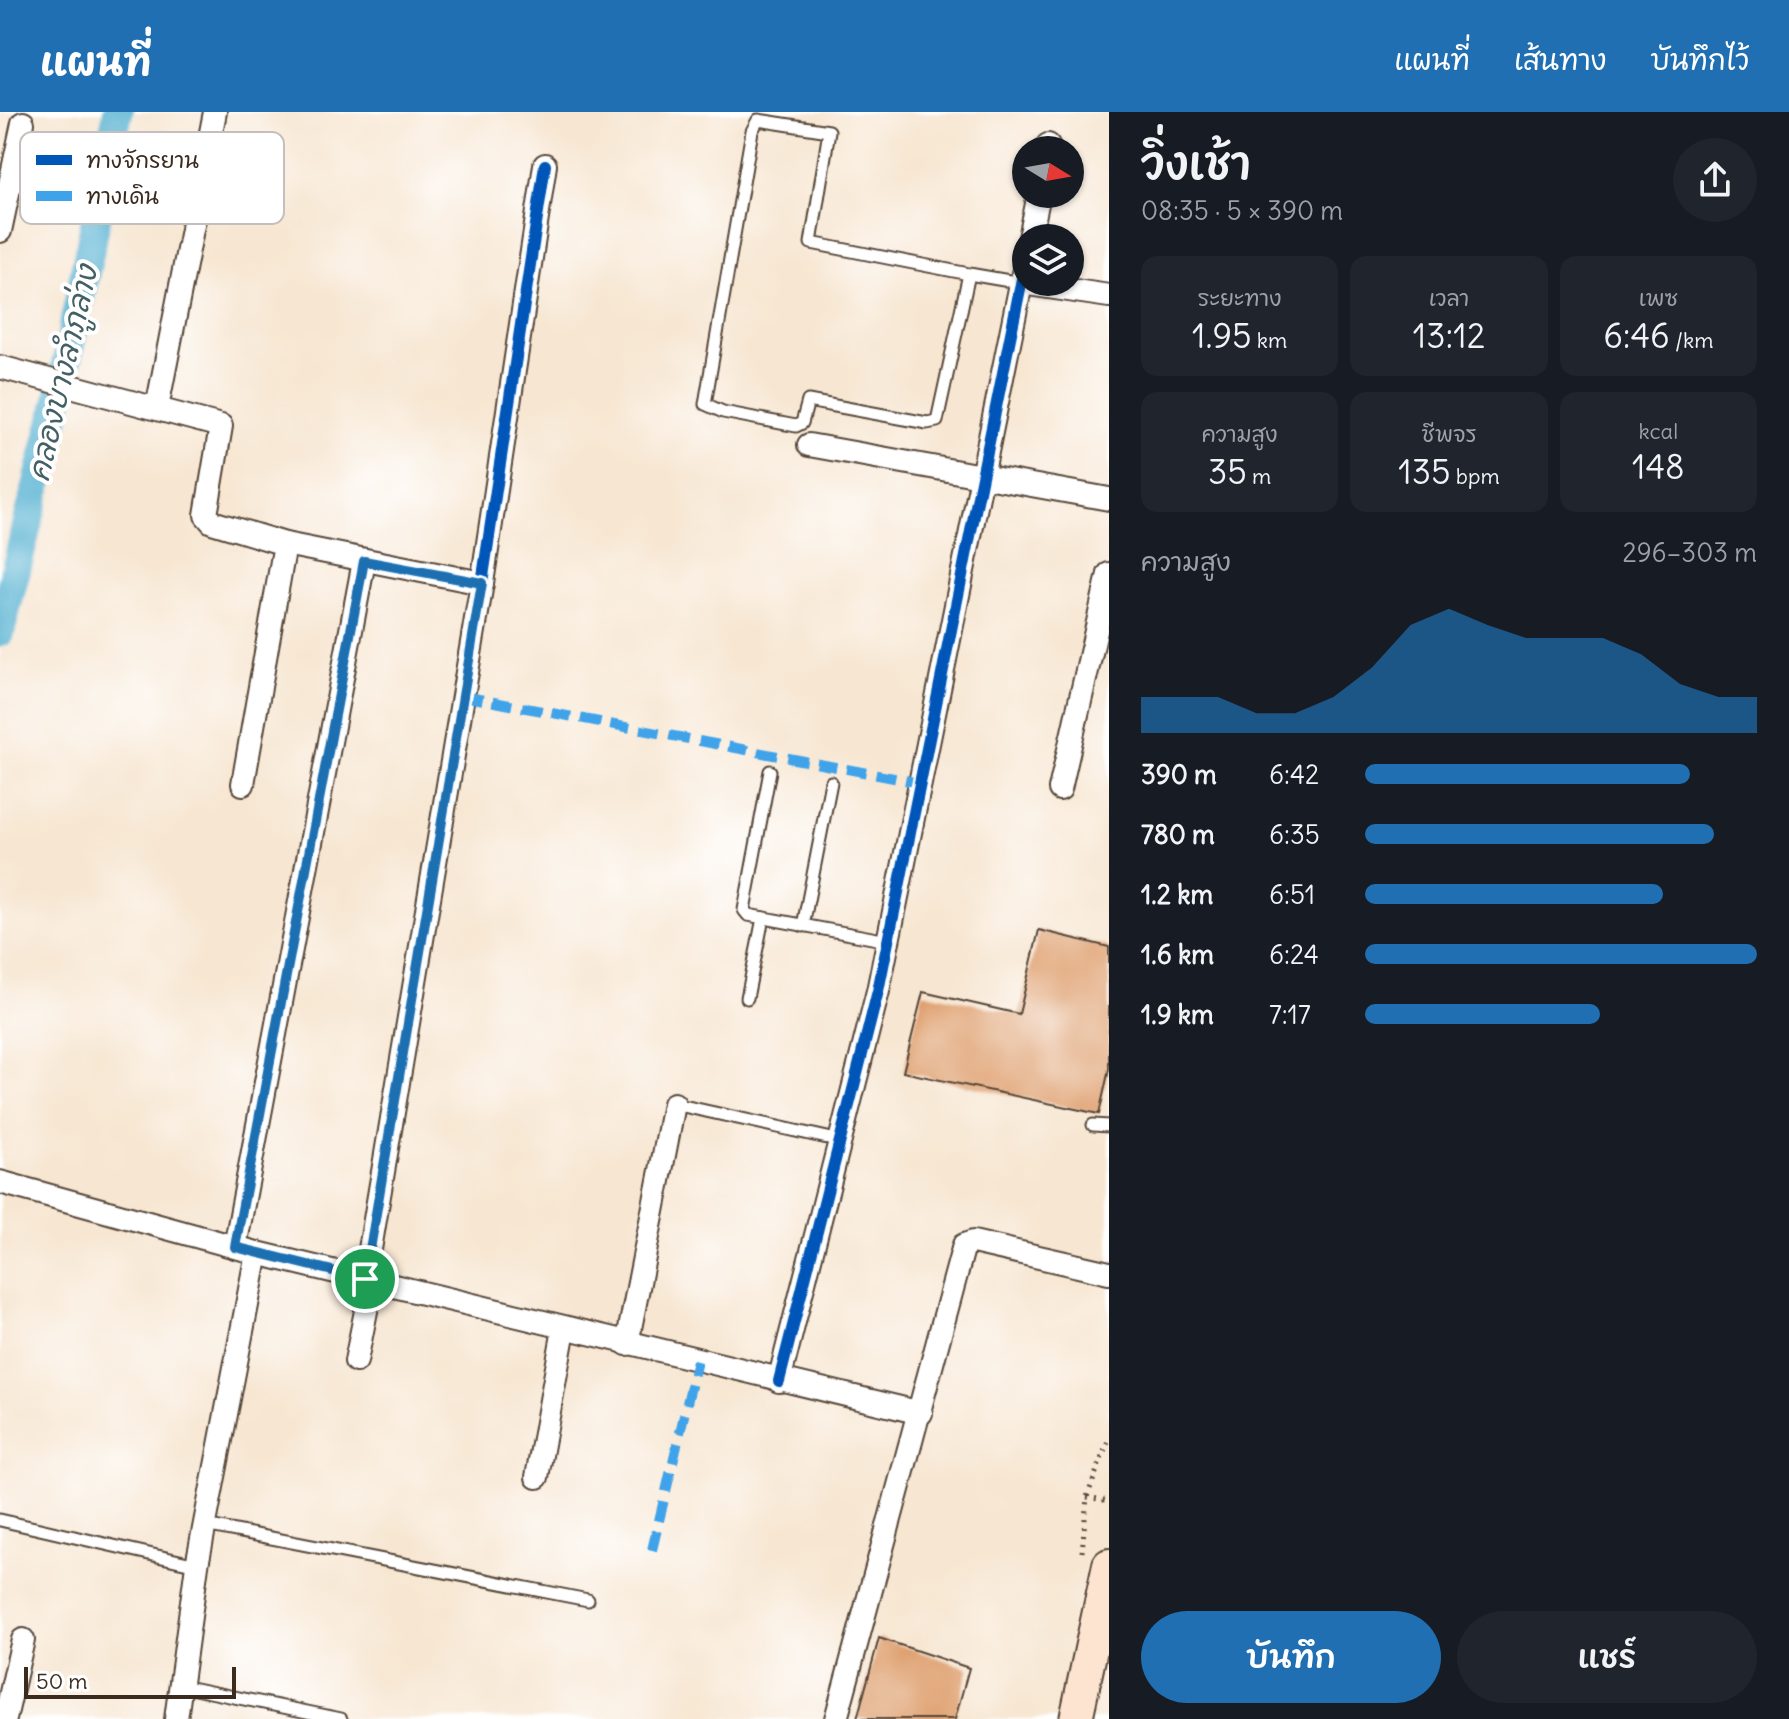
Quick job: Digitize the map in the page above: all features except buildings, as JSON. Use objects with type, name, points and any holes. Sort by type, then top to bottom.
[{"type":"main road","points":[[1076,1719],[1095,1566]]},
{"type":"street","points":[[211,132],[215,112]]},
{"type":"street","points":[[21,132],[23,123]]},
{"type":"street","points":[[0,231],[20,137]]},
{"type":"street","points":[[356,1361],[482,583],[545,165]]},
{"type":"street","points":[[157,408],[193,224]]},
{"type":"street","points":[[1084,292],[1109,296]]},
{"type":"street","points":[[779,1381],[841,1141],[888,941],[1018,296]]},
{"type":"street","points":[[0,367],[221,426],[207,520],[285,544],[482,583]]},
{"type":"street","points":[[809,445],[1109,499]]},
{"type":"street","points":[[243,784],[285,544]]},
{"type":"street","points":[[176,1719],[246,1250],[364,561]]},
{"type":"street","points":[[1060,789],[1109,574]]},
{"type":"street","points":[[627,1344],[674,1104]]},
{"type":"street","points":[[0,1182],[246,1250],[921,1413]]},
{"type":"street","points":[[836,1719],[967,1242],[1109,1273]]},
{"type":"street","points":[[537,1477],[564,1329]]},
{"type":"street","points":[[5,1719],[23,1640]]},
{"type":"lane","points":[[969,274],[937,421],[927,423],[813,401],[806,404],[802,423],[796,426],[723,412],[705,404],[752,131],[758,120],[829,131],[811,243],[1012,281]]},
{"type":"lane","points":[[770,771],[743,902],[748,915],[888,941]]},
{"type":"lane","points":[[803,926],[831,782]]},
{"type":"lane","points":[[747,998],[763,918]]},
{"type":"lane","points":[[674,1104],[841,1141]]},
{"type":"lane","points":[[1093,1125],[1109,1126]]},
{"type":"lane","points":[[0,1520],[197,1565]]},
{"type":"lane","points":[[205,1525],[588,1600]]},
{"type":"lane","points":[[181,1686],[341,1719]]},
{"type":"path","points":[[1095,1566],[1087,1497],[1109,1438]]},
{"type":"path","points":[[1087,1497],[1109,1501]]},
{"type":"waterway","name":"คลองบางลำภูล่าง","points":[[114,132],[118,112]]},
{"type":"waterway","name":"คลองบางลำภูล่าง","points":[[0,632],[58,404],[95,224]]},
{"type":"marked path","points":[[463,696],[920,783]]},
{"type":"marked path","points":[[652,1550],[697,1361]]},
{"type":"cycle path","points":[[365,1279],[482,583],[545,165]]},
{"type":"cycle path","points":[[779,1381],[878,991],[1019,296]]},
{"type":"route","points":[[364,561],[482,583],[365,1279],[235,1247],[364,561]]}]
